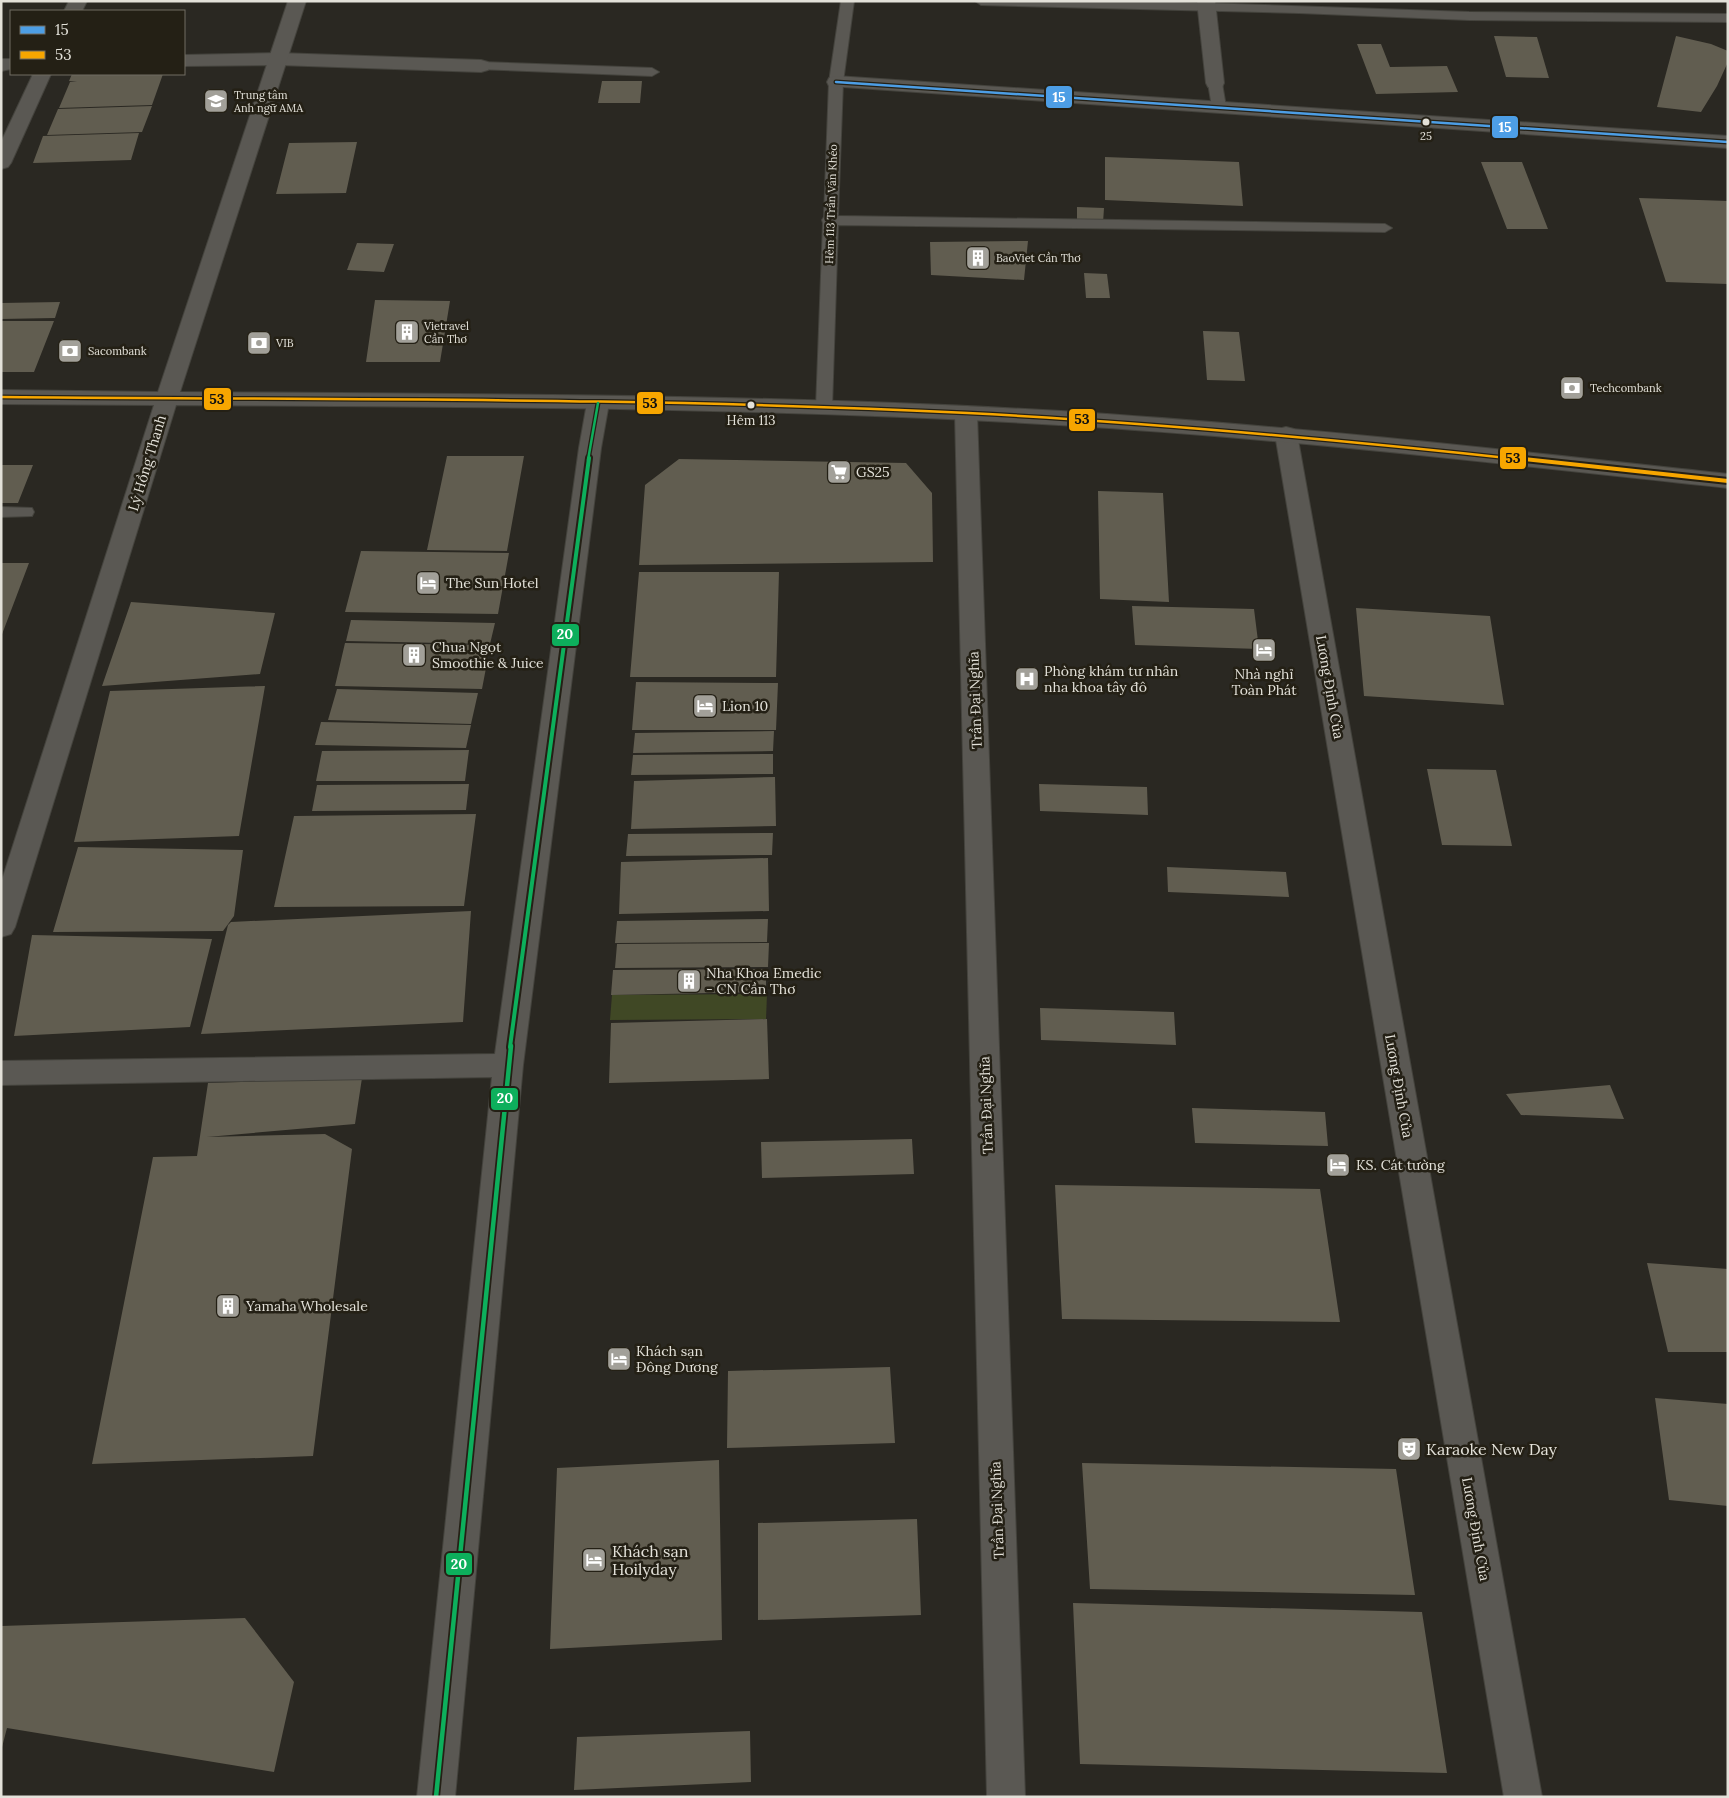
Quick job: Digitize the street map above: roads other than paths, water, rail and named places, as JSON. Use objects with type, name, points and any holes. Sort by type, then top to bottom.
[{"type":"street","name":"Lý Hồng Thanh","points":[[3,916],[167,399],[297,1]]},
{"type":"street","points":[[1206,4],[1216,83]]},
{"type":"street","points":[[185,61],[279,59],[481,66]]},
{"type":"street","points":[[1,163],[42,75]]},
{"type":"street","points":[[836,82],[1728,142]]},
{"type":"street","points":[[1,397],[598,402],[966,413],[1286,434],[1728,481]]},
{"type":"street","points":[[436,1797],[508,1064],[590,448],[598,402]]},
{"type":"street","name":"Trần Đại Nghĩa","points":[[966,413],[1006,1797]]},
{"type":"street","name":"Lương Định Của","points":[[1286,434],[1523,1797]]},
{"type":"street","points":[[1,1072],[508,1064]]},
{"type":"lane","name":"Hẻm 113 Trần Văn Khéo","points":[[824,408],[829,220],[836,82],[848,1]]},
{"type":"lane","points":[[981,1],[1206,4],[1469,16],[1728,18]]},
{"type":"lane","points":[[481,66],[652,72]]},
{"type":"lane","points":[[1216,83],[1219,107]]},
{"type":"lane","points":[[829,220],[1385,228]]},
{"type":"lane","points":[[1,512],[26,512]]},
{"type":"place","name":"Trung tâm Anh ngữ AMA","points":[[216,101]]},
{"type":"place","name":"25","points":[[1426,122]]},
{"type":"place","name":"BaoViet Cần Thơ","points":[[978,258]]},
{"type":"place","name":"Vietravel Cần Thơ","points":[[407,332]]},
{"type":"place","name":"VIB","points":[[259,343]]},
{"type":"place","name":"Sacombank","points":[[70,351]]},
{"type":"place","name":"Techcombank","points":[[1572,388]]},
{"type":"place","name":"Hẻm 113","points":[[751,405]]},
{"type":"place","name":"GS25","points":[[839,472]]},
{"type":"place","name":"The Sun Hotel","points":[[428,583]]},
{"type":"place","name":"Nhà nghỉ Toàn Phát","points":[[1264,650]]},
{"type":"place","name":"Chua Ngọt Smoothie & Juice","points":[[414,655]]},
{"type":"place","name":"Phòng khám tư nhân nha khoa tây đô","points":[[1027,679]]},
{"type":"place","name":"Lion 10","points":[[705,706]]},
{"type":"place","name":"Nha Khoa Emedic - CN Cần Thơ","points":[[689,981]]},
{"type":"place","name":"KS. Cát tường","points":[[1338,1165]]},
{"type":"place","name":"Yamaha Wholesale","points":[[228,1306]]},
{"type":"place","name":"Khách sạn Đông Dương","points":[[619,1359]]},
{"type":"place","name":"Karaoke New Day","points":[[1409,1449]]},
{"type":"place","name":"Khách sạn Hoilyday","points":[[594,1560]]}]
